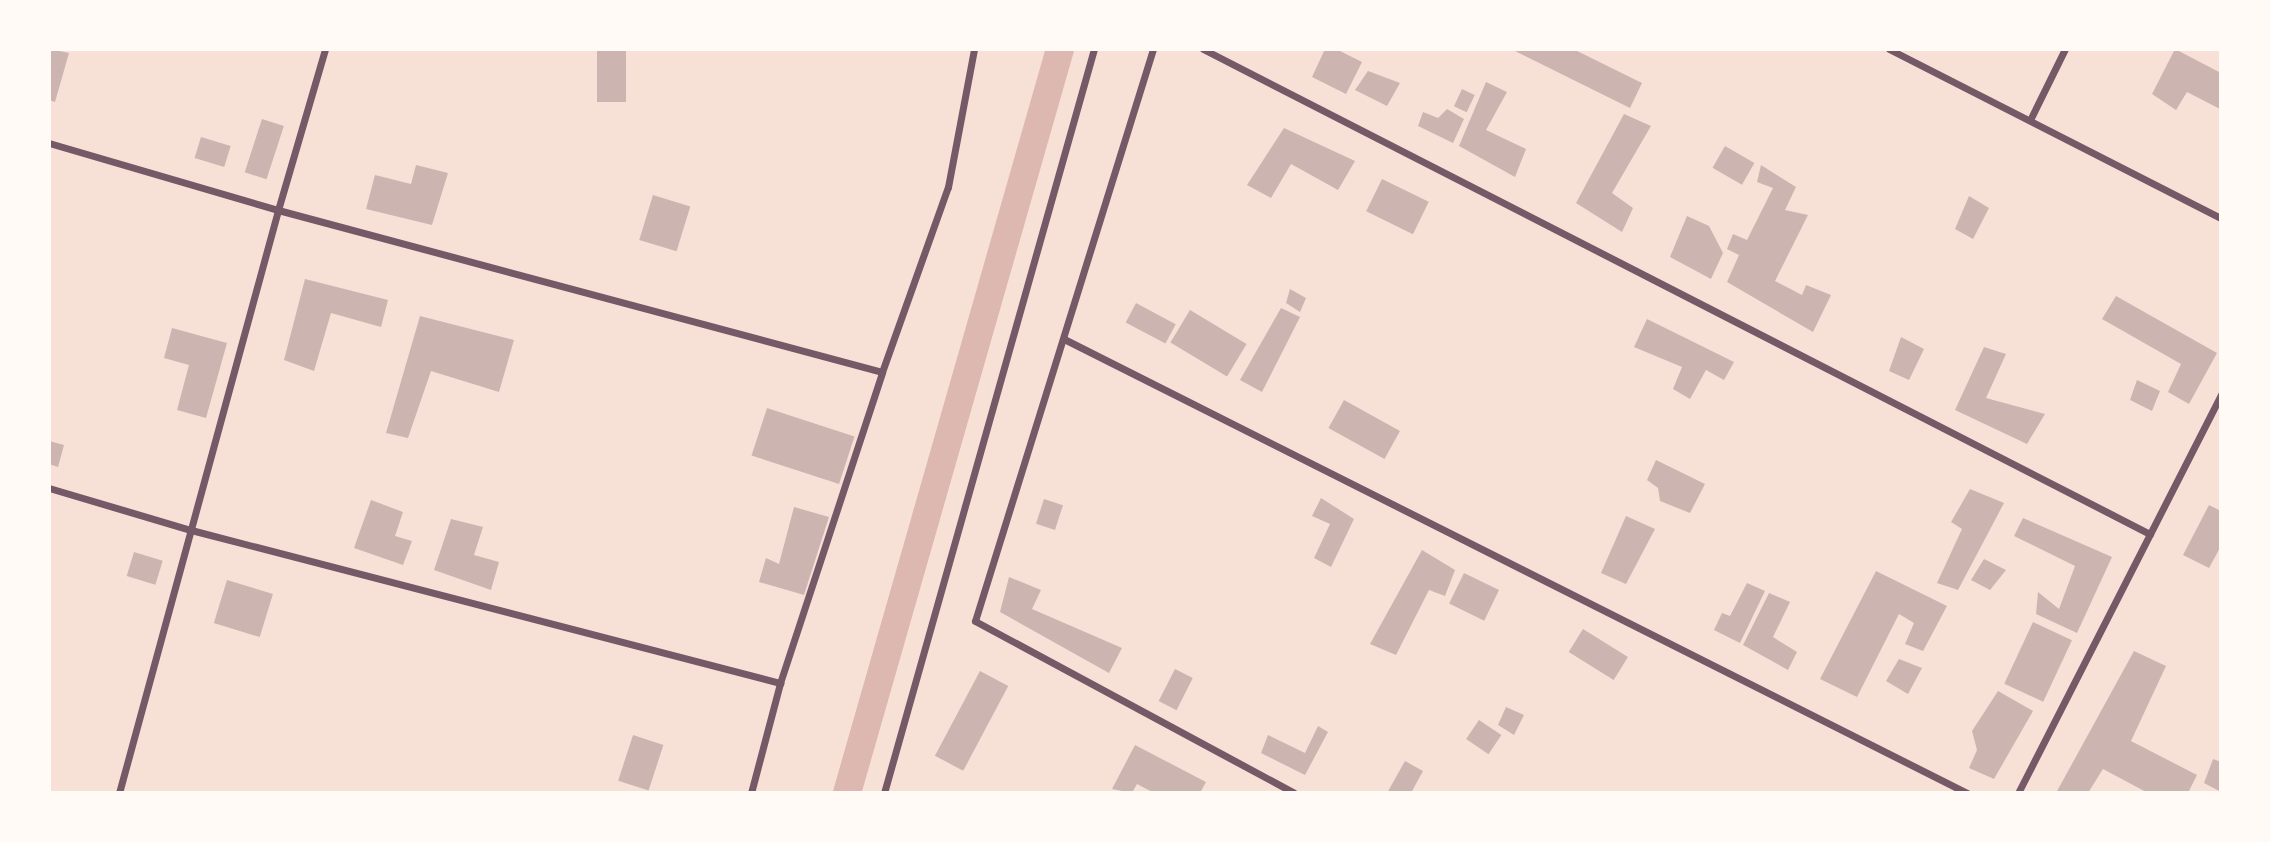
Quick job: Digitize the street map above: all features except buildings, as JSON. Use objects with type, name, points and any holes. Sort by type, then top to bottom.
[{"type":"street","points":[[119,793],[278,210],[325,49]]},
{"type":"street","points":[[751,793],[780,683],[882,372],[948,187],[974,49]]},
{"type":"street","points":[[884,793],[1094,49]]},
{"type":"street","points":[[1153,49],[975,621],[1294,793]]},
{"type":"street","points":[[1203,49],[2150,534]]},
{"type":"street","points":[[1889,49],[2221,218]]},
{"type":"street","points":[[2030,120],[2065,49]]},
{"type":"street","points":[[49,143],[278,210],[882,372]]},
{"type":"street","points":[[1064,339],[1967,793]]},
{"type":"street","points":[[2018,793],[2221,394]]},
{"type":"street","points":[[49,488],[191,530],[780,683]]},
{"type":"waterway","points":[[847,793],[1060,49]]}]
